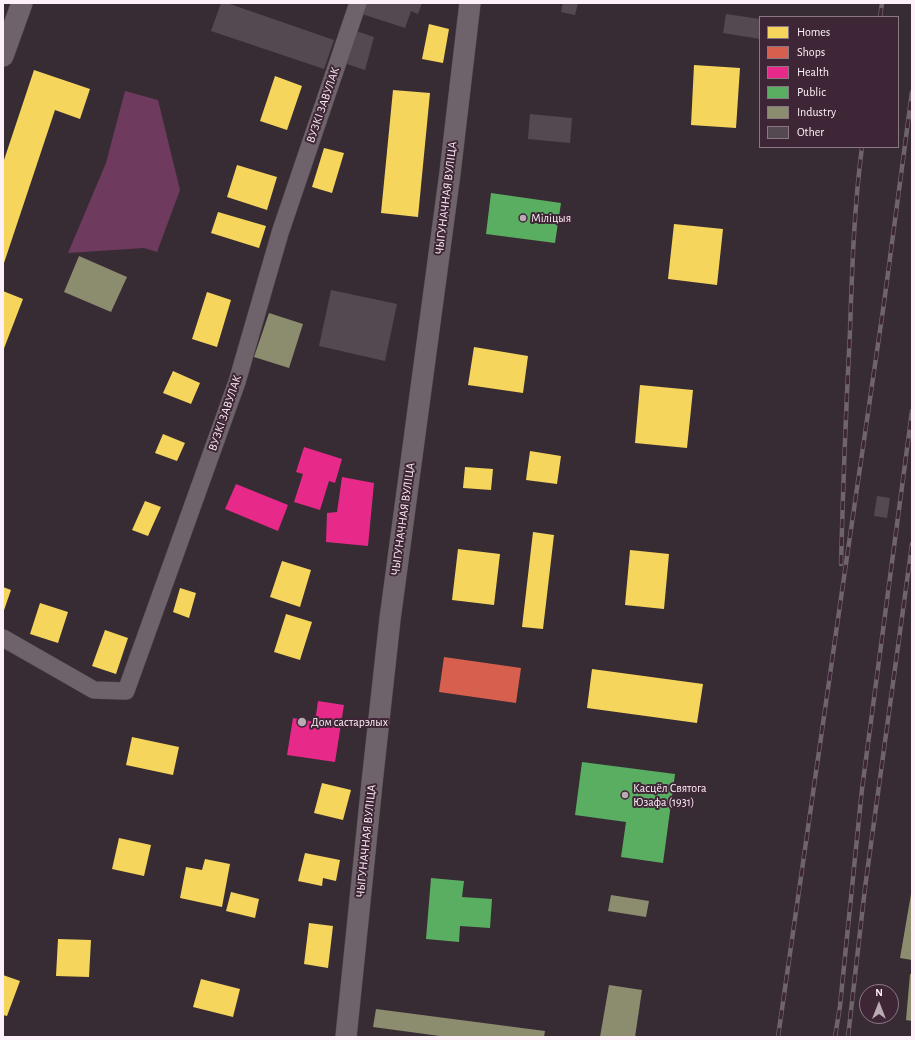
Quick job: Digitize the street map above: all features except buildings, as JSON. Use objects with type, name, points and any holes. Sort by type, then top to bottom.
[{"type":"street","points":[[3,56],[22,3]]},
{"type":"street","name":"ВУЗКІ ЗАВУЛАК","points":[[3,638],[94,690],[126,691],[237,382],[280,233],[358,3]]},
{"type":"street","name":"ЧЫГУНАЧНАЯ ВУЛІЦА","points":[[346,1037],[390,619],[450,173],[470,3]]},
{"type":"shaded area","points":[[125,91],[158,100],[180,190],[157,252],[144,248],[68,253],[106,163]]},
{"type":"railway","points":[[880,16],[882,3]]},
{"type":"railway","points":[[778,1037],[884,303],[912,92]]},
{"type":"railway","points":[[841,564],[855,216],[862,148]]},
{"type":"railway","points":[[835,1037],[840,1006],[862,789],[912,411]]},
{"type":"railway","points":[[848,1037],[865,888],[912,544]]},
{"type":"place","name":"Міліцыя","points":[[523,218]]},
{"type":"place","name":"Дом састарэлых","points":[[302,722]]},
{"type":"place","name":"Касцёл Святога Юзафа (1931)","points":[[625,795]]}]
